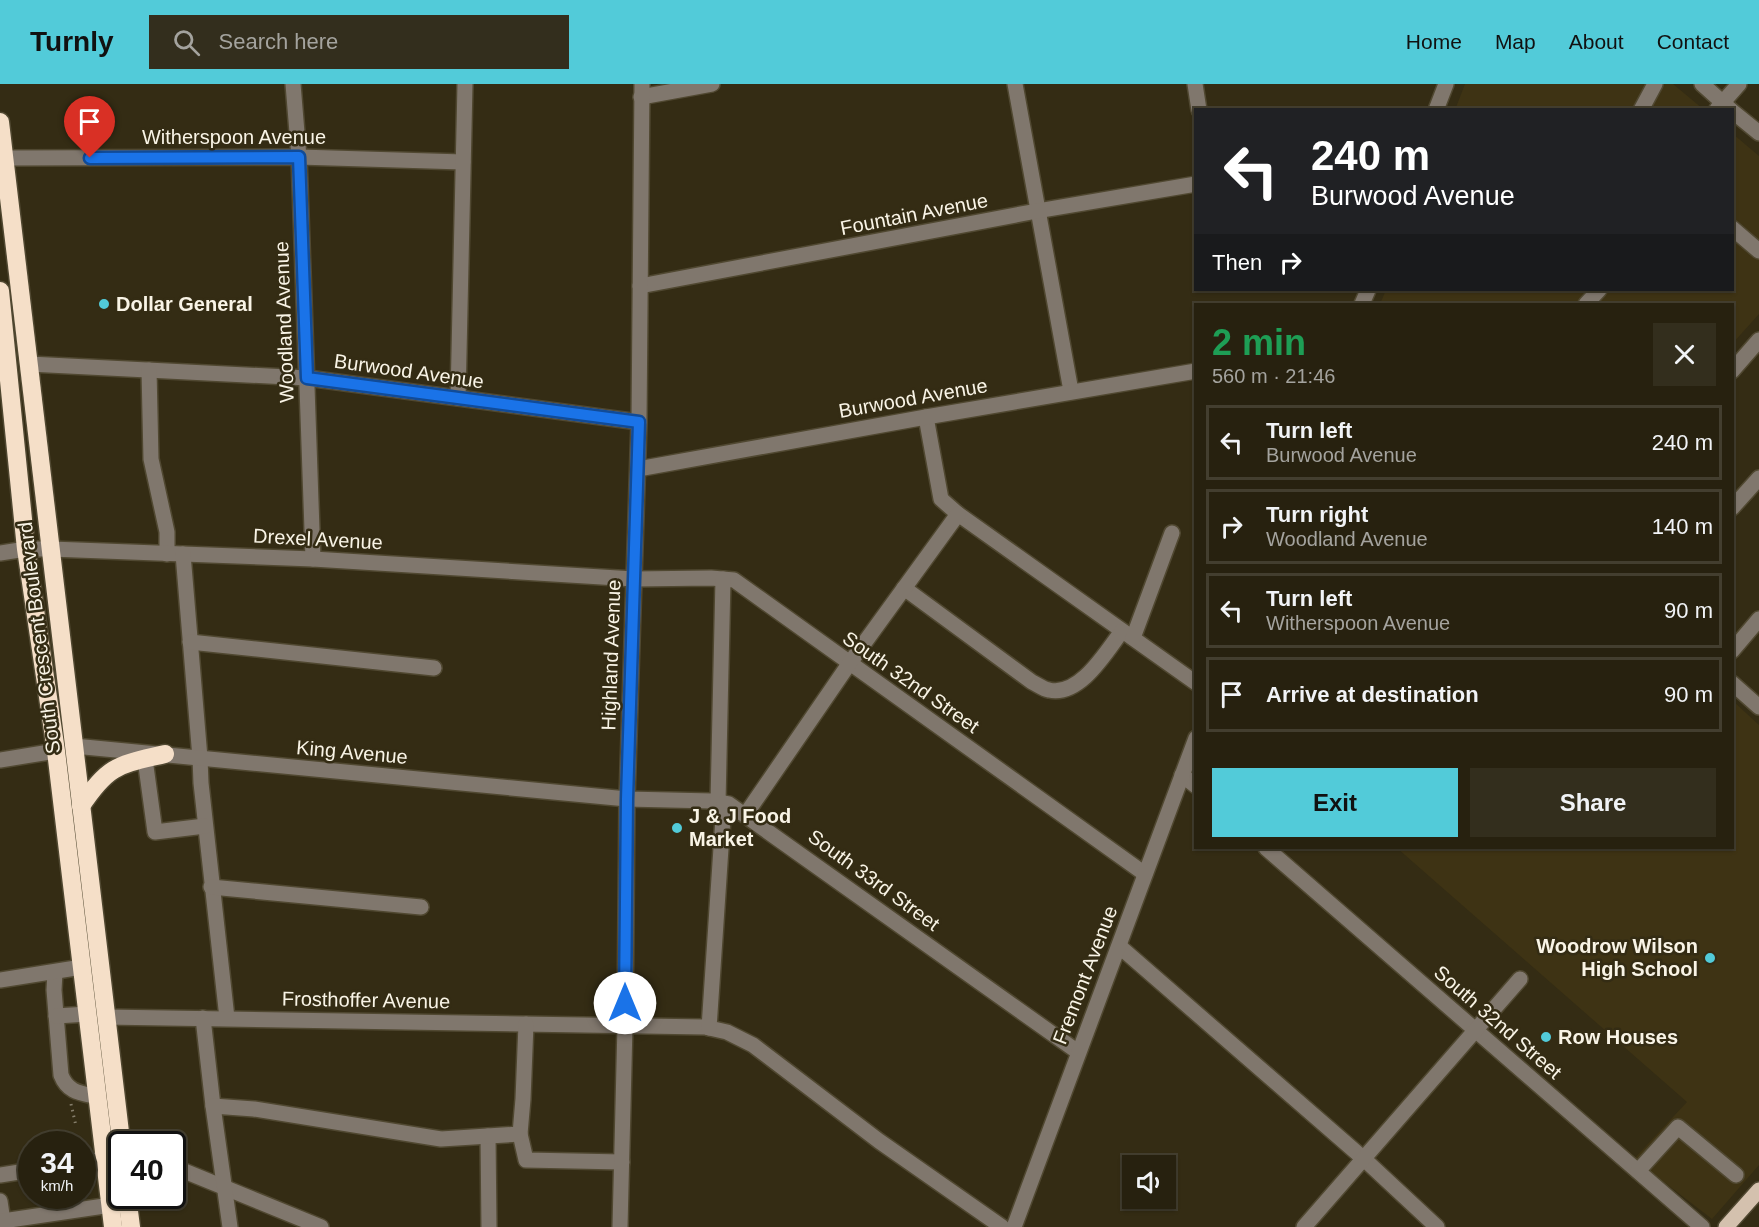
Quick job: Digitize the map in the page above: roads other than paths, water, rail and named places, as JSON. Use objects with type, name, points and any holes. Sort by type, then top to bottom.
[{"type":"highway","name":"South Crescent Boulevard","points":[[0,122],[81,806],[97,1016],[98,1097],[108,1182]]},
{"type":"highway","name":"South Crescent Boulevard","points":[[0,291],[3,339],[27,549],[56,751],[82,967],[97,1016],[119,1131]]},
{"type":"highway","points":[[81,806],[108,773],[121,765],[165,754]]},
{"type":"highway","name":"South Crescent Boulevard","points":[[111,1209],[113,1227]]},
{"type":"highway","points":[[129,1209],[131,1227]]},
{"type":"main road","points":[[1726,1227],[1759,1190]]},
{"type":"street","name":"Woodland Avenue","points":[[293,84],[299,157],[313,559]]},
{"type":"street","points":[[458,398],[465,84]]},
{"type":"street","points":[[641,90],[712,84]]},
{"type":"street","points":[[1015,84],[1071,391]]},
{"type":"street","points":[[1195,84],[1200,108]]},
{"type":"street","points":[[1437,108],[1446,84]]},
{"type":"street","points":[[1642,108],[1655,84]]},
{"type":"street","points":[[1702,84],[1726,108],[1739,84]]},
{"type":"street","name":"Highland Avenue","points":[[620,1227],[627,799],[639,422],[641,90]]},
{"type":"street","points":[[1734,114],[1759,134]]},
{"type":"street","name":"Witherspoon Avenue","points":[[4,158],[299,157],[463,162]]},
{"type":"street","name":"Fountain Avenue","points":[[640,286],[1037,211],[1194,184]]},
{"type":"street","points":[[1734,230],[1759,251]]},
{"type":"street","points":[[1587,303],[1598,291]]},
{"type":"street","points":[[1734,369],[1759,340]]},
{"type":"street","name":"Burwood Avenue","points":[[29,364],[307,378],[639,422]]},
{"type":"street","points":[[149,370],[151,459],[167,532],[167,554]]},
{"type":"street","name":"Burwood Avenue","points":[[638,469],[1071,391],[1194,371]]},
{"type":"street","points":[[926,417],[941,499],[958,514],[1194,682]]},
{"type":"street","points":[[1734,506],[1759,478]]},
{"type":"street","points":[[746,814],[849,664],[958,514]]},
{"type":"street","points":[[904,588],[1032,682],[1048,690],[1063,690],[1079,684],[1127,634],[1172,533]]},
{"type":"street","name":"Drexel Avenue","points":[[0,553],[27,549],[51,549],[313,559],[634,579]]},
{"type":"street","points":[[183,554],[205,826],[227,1018]]},
{"type":"street","name":"South 32nd Street","points":[[634,579],[734,580],[1145,874]]},
{"type":"street","points":[[709,1028],[721,802],[723,579]]},
{"type":"street","points":[[1734,649],[1759,619]]},
{"type":"street","points":[[190,642],[434,668]]},
{"type":"street","points":[[1734,685],[1759,707]]},
{"type":"street","name":"Fremont Avenue","points":[[1014,1227],[1194,743]]},
{"type":"street","name":"King Avenue","points":[[74,746],[627,799]]},
{"type":"street","points":[[0,760],[56,751]]},
{"type":"street","points":[[145,759],[155,832],[205,826]]},
{"type":"street","points":[[1182,775],[1194,784]]},
{"type":"street","name":"South 33rd Street","points":[[627,799],[729,804],[1078,1052]]},
{"type":"street","name":"South 32nd Street","points":[[1267,849],[1702,1227]]},
{"type":"street","points":[[211,887],[421,907]]},
{"type":"street","points":[[1119,946],[1364,1159],[1437,1227]]},
{"type":"street","points":[[0,980],[82,967]]},
{"type":"street","points":[[55,972],[54,990],[61,1075],[65,1085],[72,1090],[98,1097]]},
{"type":"street","points":[[1304,1227],[1521,979]]},
{"type":"street","name":"Frosthoffer Avenue","points":[[56,1016],[709,1028],[726,1032],[753,1045],[879,1140],[1002,1227]]},
{"type":"street","points":[[203,1018],[230,1227]]},
{"type":"street","points":[[526,1024],[520,1134],[526,1160],[622,1162]]},
{"type":"street","points":[[213,1106],[254,1109],[441,1139],[520,1134]]},
{"type":"street","points":[[1638,1171],[1678,1127],[1736,1175]]},
{"type":"street","points":[[488,1136],[489,1227]]},
{"type":"street","points":[[96,1160],[105,1159]]},
{"type":"street","points":[[0,1175],[18,1172]]},
{"type":"street","points":[[186,1172],[321,1227]]},
{"type":"street","points":[[0,1201],[4,1224],[108,1206]]},
{"type":"place","name":"Dollar General","points":[[104,304]]},
{"type":"place","name":"J & J Food Market","points":[[677,828]]},
{"type":"place","name":"Woodrow Wilson High School","points":[[1710,958]]},
{"type":"place","name":"Row Houses","points":[[1546,1037]]}]
